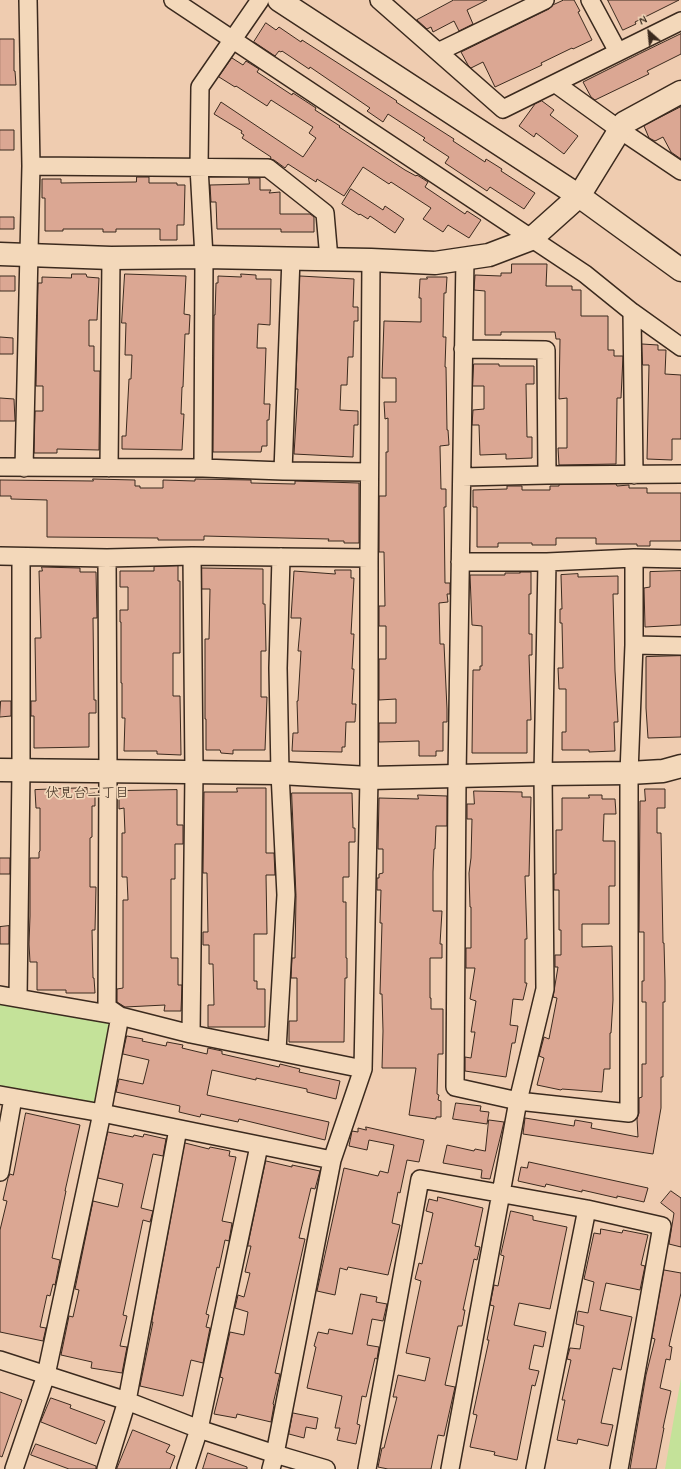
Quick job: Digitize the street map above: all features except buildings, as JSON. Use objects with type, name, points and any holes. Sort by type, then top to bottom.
[{"type":"street","points":[[24,468],[31,166],[28,0]]},
{"type":"street","points":[[173,0],[585,274],[632,312],[681,347]]},
{"type":"street","points":[[203,468],[204,257],[199,167],[200,87],[260,0]]},
{"type":"street","points":[[279,0],[579,196],[681,270]]},
{"type":"street","points":[[379,0],[503,109],[556,84],[681,20]]},
{"type":"street","points":[[438,52],[545,0]]},
{"type":"street","points":[[590,0],[618,52]]},
{"type":"street","points":[[556,84],[620,130],[681,170]]},
{"type":"street","points":[[0,254],[111,258],[291,258],[435,263],[489,255],[532,238],[579,196],[624,123],[681,92]]},
{"type":"street","points":[[31,166],[268,168],[325,213],[329,259]]},
{"type":"street","points":[[109,468],[111,258]]},
{"type":"street","points":[[283,471],[291,258]]},
{"type":"street","points":[[465,258],[457,777],[455,1087],[518,1101],[629,1113],[629,774],[634,645],[634,558]]},
{"type":"street","points":[[273,1462],[332,1160],[363,1069],[369,778],[371,260]]},
{"type":"street","points":[[632,312],[634,475]]},
{"type":"street","points":[[463,349],[546,350],[546,475]]},
{"type":"street","points":[[0,467],[203,468],[369,472]]},
{"type":"street","points":[[462,477],[681,474]]},
{"type":"street","points":[[0,556],[107,558],[192,556],[369,558]]},
{"type":"street","points":[[191,1034],[194,772],[192,556]]},
{"type":"street","points":[[18,998],[10,770],[21,557]]},
{"type":"street","points":[[277,1050],[286,895],[280,773],[278,668],[281,557]]},
{"type":"street","points":[[107,558],[107,1007],[120,1016]]},
{"type":"street","points":[[460,562],[547,562],[634,558],[681,559]]},
{"type":"street","points":[[450,1469],[518,1101],[545,989],[543,774],[547,562]]},
{"type":"street","points":[[634,645],[681,646]]},
{"type":"street","points":[[10,770],[280,773],[369,778],[543,774],[629,774],[663,771],[681,766]]},
{"type":"street","points":[[0,995],[120,1016],[191,1034],[277,1050],[363,1069]]},
{"type":"street","points":[[14,1469],[46,1375],[102,1113],[120,1016]]},
{"type":"street","points":[[0,1172],[6,1097],[102,1113],[332,1160]]},
{"type":"street","points":[[106,1469],[127,1401],[178,1129]]},
{"type":"street","points":[[186,1469],[199,1429],[259,1146]]},
{"type":"street","points":[[367,1469],[420,1179],[587,1209],[662,1226],[619,1469]]},
{"type":"street","points":[[535,1469],[587,1209]]},
{"type":"street","points":[[0,1360],[127,1401],[199,1429],[273,1462],[326,1469]]},
{"type":"green space","points":[[0,1001],[115,1022],[98,1107],[0,1086]]},
{"type":"green space","points":[[681,1378],[681,1469],[665,1469]]},
{"type":"district","name":"伏見台二丁目","points":[[87,794]]}]
